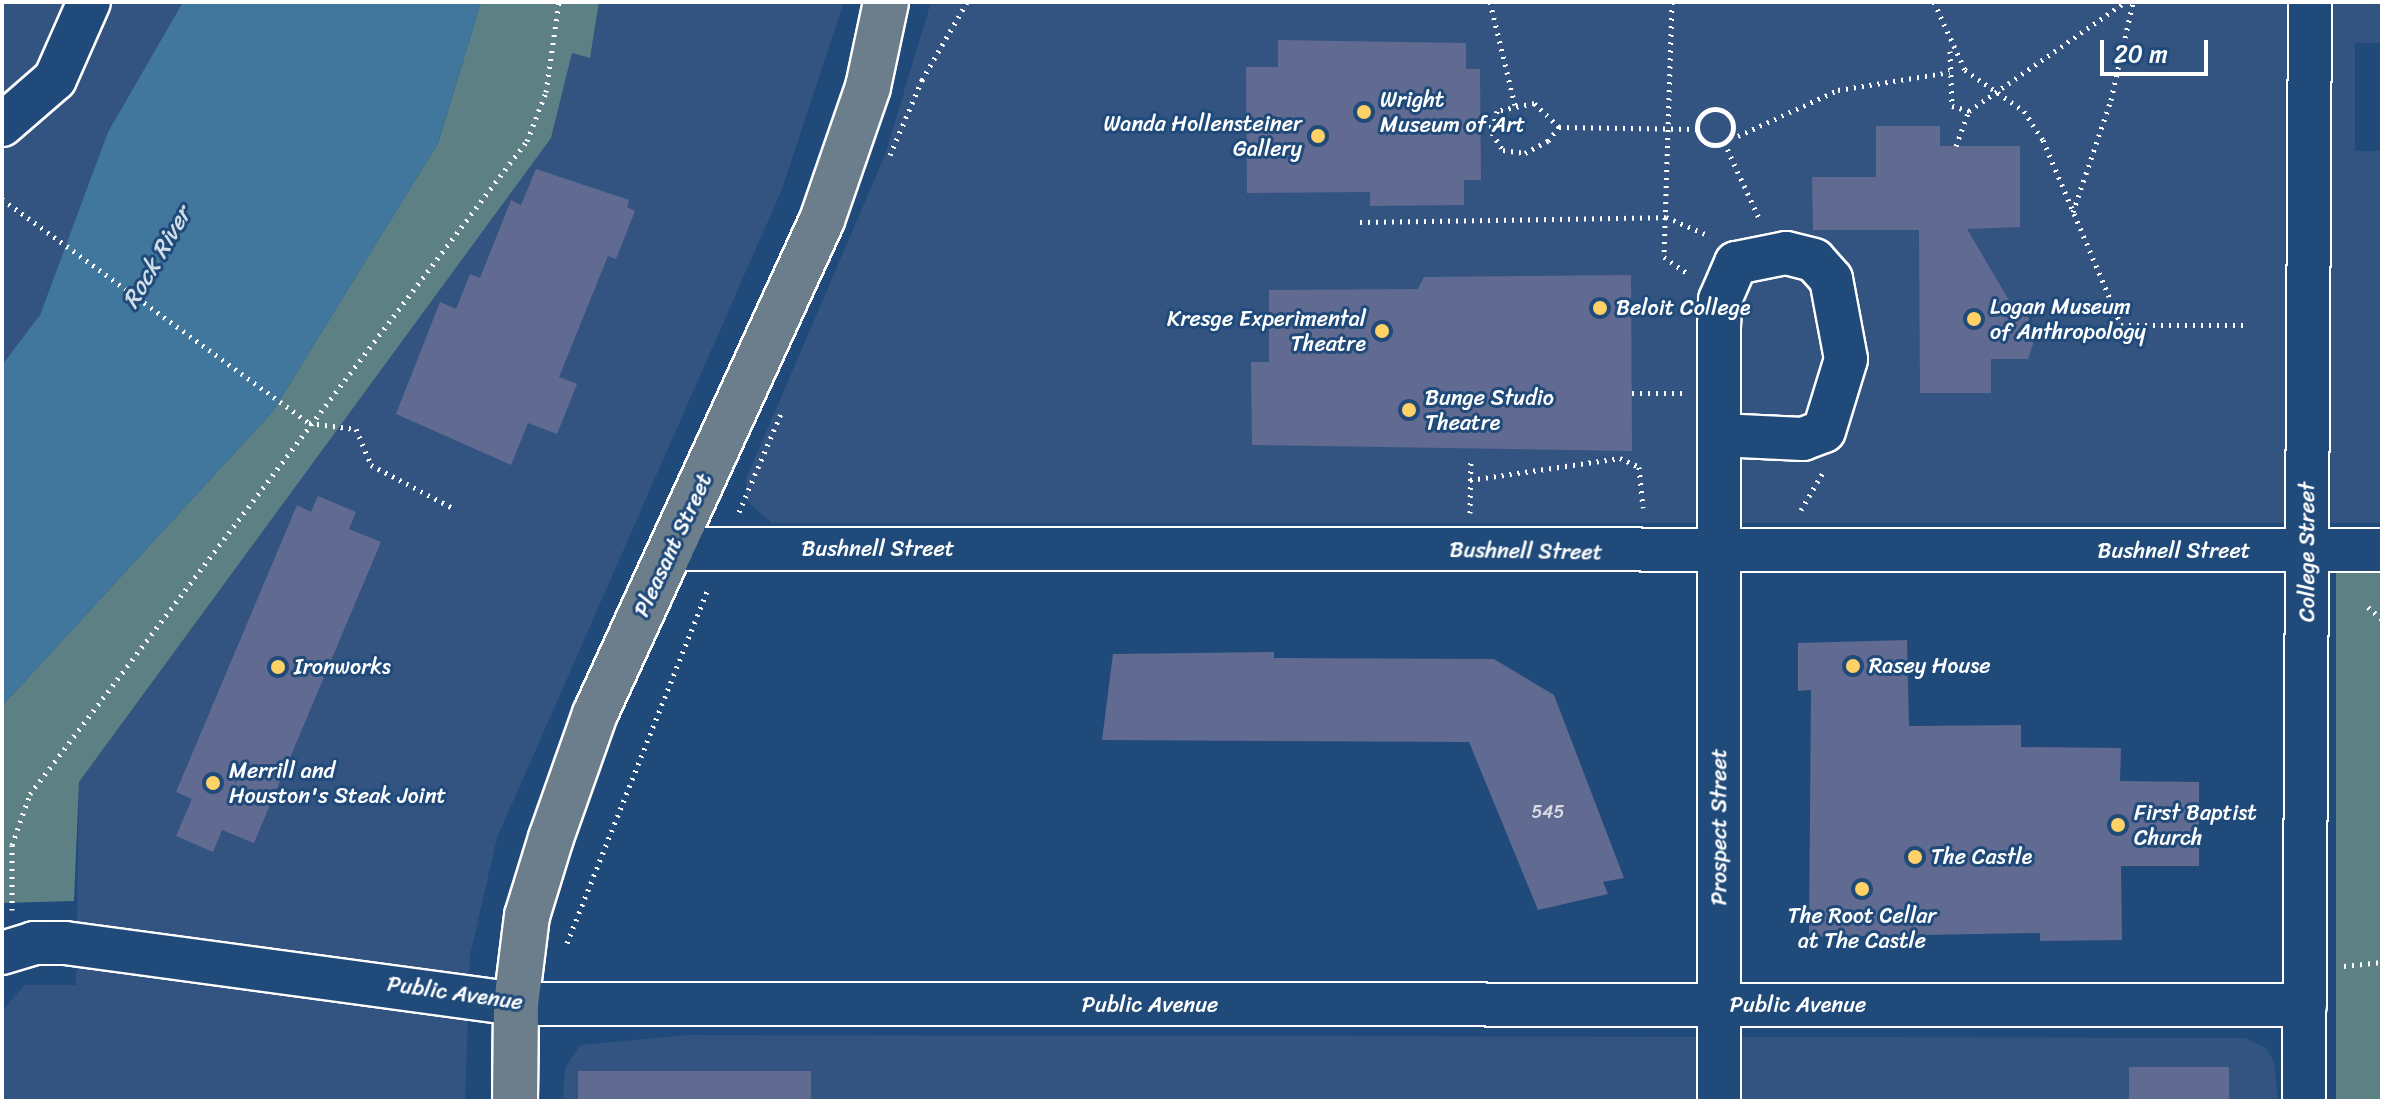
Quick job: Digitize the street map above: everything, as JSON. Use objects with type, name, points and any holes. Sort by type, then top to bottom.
[{"type":"main road","name":"Pleasant Street","points":[[515,1101],[516,1004],[527,916],[551,838],[595,714],[822,220],[868,87],[886,2]]},
{"type":"street","points":[[2,125],[55,79],[89,2]]},
{"type":"street","name":"College Street","points":[[2304,1101],[2310,2]]},
{"type":"street","points":[[1786,253],[1814,260],[1831,279],[1846,359],[1824,431],[1803,439],[1719,435],[1720,300],[1731,272],[1736,263],[1786,253]]},
{"type":"street","name":"Prospect Street","points":[[1719,435],[1719,1101]]},
{"type":"street","name":"Bushnell Street","points":[[671,549],[1719,553],[2382,550]]},
{"type":"street","name":"Public Avenue","points":[[8,950],[92,946],[516,1004],[2305,1005]]},
{"type":"path","points":[[8,950],[12,845],[30,794],[309,423],[527,141],[546,92],[559,2]]},
{"type":"path","points":[[884,168],[922,80],[967,2]]},
{"type":"path","points":[[1490,2],[1515,105]]},
{"type":"path","points":[[1672,2],[1664,257],[1688,269],[1688,284]]},
{"type":"path","points":[[1934,2],[1950,50],[1952,106],[1969,111]]},
{"type":"path","points":[[1956,146],[1969,111],[1994,87],[2125,2]]},
{"type":"path","points":[[2073,212],[2111,100],[2133,2]]},
{"type":"path","points":[[1950,50],[1965,70],[1994,87],[2024,111],[2043,140],[2121,325],[2245,325]]},
{"type":"path","points":[[1731,134],[1738,136],[1838,90],[1950,72]]},
{"type":"path","points":[[1559,127],[1548,141],[1525,153],[1495,144],[1492,127],[1497,111],[1534,103],[1559,127],[1697,129],[1709,143],[1724,142],[1731,134],[1730,118],[1714,109],[1701,116],[1697,129]]},
{"type":"path","points":[[1481,127],[1492,127]]},
{"type":"path","points":[[1724,142],[1741,189],[1762,222]]},
{"type":"path","points":[[2,199],[309,423],[356,429],[371,465],[453,508]]},
{"type":"path","points":[[1688,377],[1688,408]]},
{"type":"path","points":[[1632,393],[1688,393]]},
{"type":"path","points":[[565,948],[786,402]]},
{"type":"path","points":[[1469,551],[1471,458]]},
{"type":"path","points":[[1470,480],[1620,458],[1639,467],[1643,508],[1642,552]]},
{"type":"path","points":[[1643,508],[1657,508]]},
{"type":"path","points":[[2368,607],[2382,619]]},
{"type":"path","points":[[2335,966],[2382,962]]},
{"type":"shaded area","points":[[2,2],[183,2],[108,132],[40,315],[2,365]]},
{"type":"shaded area","points":[[599,2],[844,2],[782,189],[497,838],[470,955],[465,1101],[2,1101],[2,1012],[24,985],[76,985],[79,782],[551,138],[572,52],[590,58]]},
{"type":"shaded area","name":"Beloit College","points":[[931,2],[2382,2],[2382,43],[2355,43],[2355,151],[2382,151],[2382,523],[772,523],[747,501],[746,479],[885,155]]},
{"type":"shaded area","points":[[689,1035],[2245,1038],[2266,1048],[2274,1062],[2278,1101],[563,1101],[565,1068],[580,1045]]},
{"type":"green space","points":[[481,2],[599,2],[590,58],[572,53],[551,138],[79,782],[74,901],[2,903],[2,706],[273,411],[438,143]]},
{"type":"green space","points":[[2336,573],[2382,573],[2382,1101],[2336,1101]]},
{"type":"water","name":"Rock River","points":[[183,2],[481,2],[438,143],[273,411],[2,706],[2,365],[40,315],[108,132]]},
{"type":"building","name":"Wright Museum of Art","points":[[1278,40],[1466,43],[1466,69],[1480,69],[1481,180],[1464,180],[1464,205],[1370,206],[1370,192],[1247,193],[1246,67],[1278,67]]},
{"type":"building","points":[[1876,126],[1940,126],[1940,146],[2020,146],[2020,227],[1967,229],[2010,302],[2021,302],[2036,335],[2028,359],[1991,359],[1991,393],[1920,393],[1919,230],[1813,230],[1812,177],[1876,177]]},
{"type":"building","points":[[536,169],[629,200],[627,207],[635,211],[616,259],[608,256],[559,377],[577,384],[557,434],[528,423],[511,465],[396,414],[440,302],[456,309],[470,274],[480,278],[511,200],[521,205]]},
{"type":"building","points":[[1631,275],[1632,451],[1252,445],[1251,362],[1269,362],[1269,290],[1418,289],[1424,277]]},
{"type":"building","name":"Ironworks","points":[[318,496],[356,512],[349,529],[381,542],[254,843],[222,830],[213,852],[176,836],[192,799],[176,792],[297,505],[311,512]]},
{"type":"building","points":[[1907,640],[1909,726],[2021,725],[2021,747],[2121,748],[2120,781],[2199,782],[2199,866],[2121,866],[2122,940],[2040,941],[2040,933],[1809,937],[1811,690],[1798,691],[1798,643]]},
{"type":"building","points":[[1274,652],[1274,658],[1494,659],[1554,695],[1624,878],[1603,882],[1608,894],[1538,910],[1469,742],[1102,740],[1113,654]]},
{"type":"building","points":[[2129,1067],[2229,1067],[2229,1101],[2129,1101]]},
{"type":"building","points":[[578,1071],[811,1071],[811,1101],[578,1101]]},
{"type":"place","name":"Wright Museum of Art","points":[[1364,112]]},
{"type":"place","name":"Wanda Hollensteiner Gallery","points":[[1318,136]]},
{"type":"place","name":"Beloit College","points":[[1600,308]]},
{"type":"place","name":"Logan Museum of Anthropology","points":[[1974,319]]},
{"type":"place","name":"Kresge Experimental Theatre","points":[[1382,331]]},
{"type":"place","name":"Bunge Studio Theatre","points":[[1409,410]]},
{"type":"place","name":"Rasey House","points":[[1853,666]]},
{"type":"place","name":"Ironworks","points":[[278,667]]},
{"type":"place","name":"Merrill and Houston's Steak Joint","points":[[213,783]]},
{"type":"place","name":"First Baptist Church","points":[[2118,825]]},
{"type":"place","name":"The Castle","points":[[1915,857]]},
{"type":"place","name":"The Root Cellar at The Castle","points":[[1862,889]]}]
